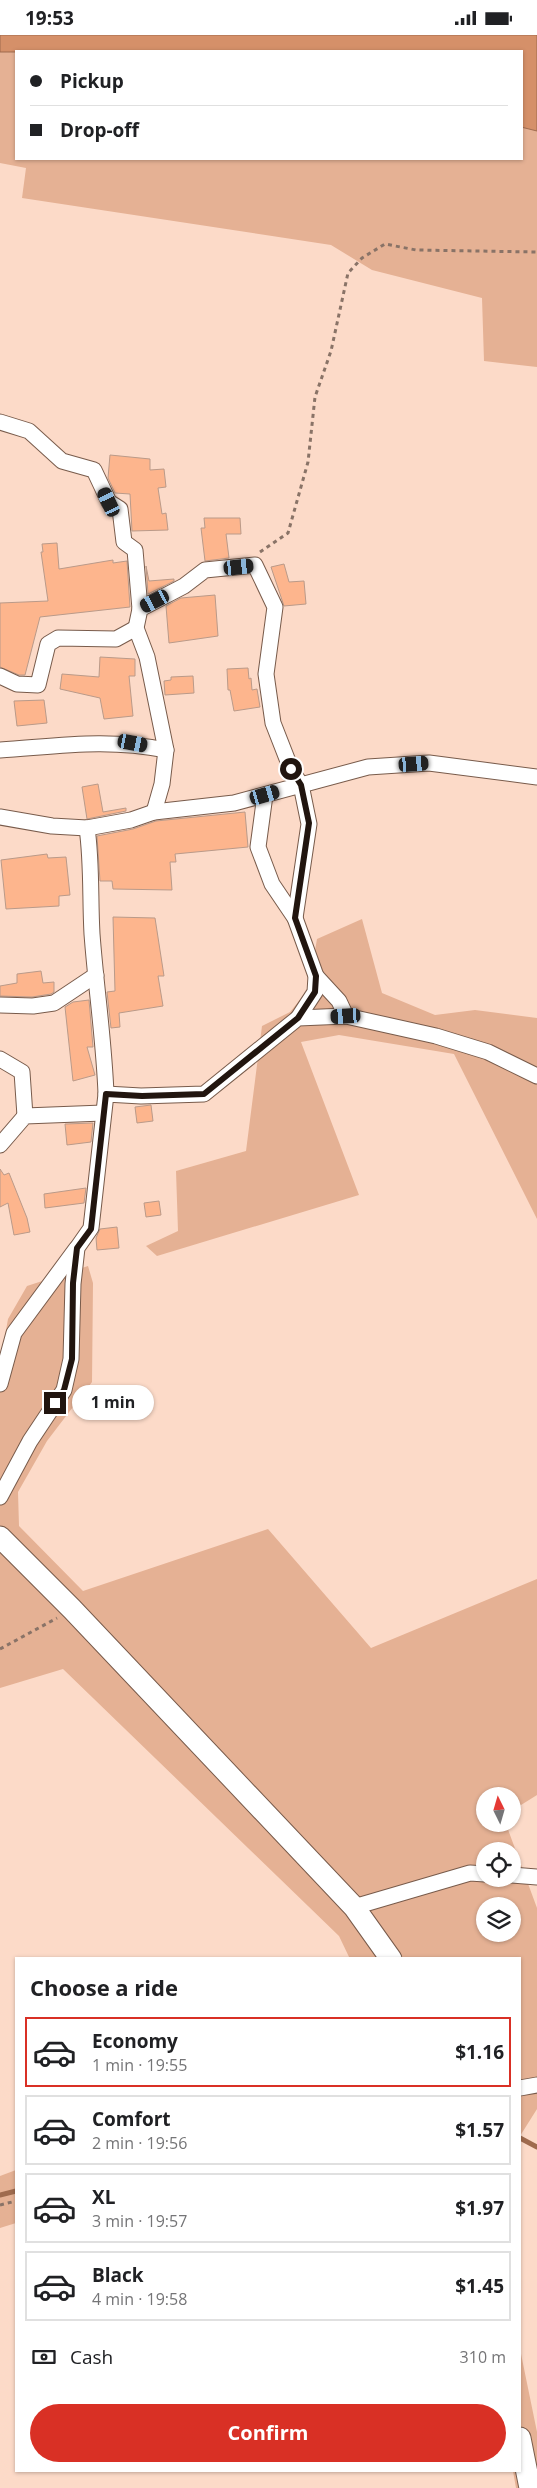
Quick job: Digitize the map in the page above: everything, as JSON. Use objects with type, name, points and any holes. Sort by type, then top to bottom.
[{"type":"street","points":[[0,422],[28,431],[62,461],[94,470],[109,502],[120,509],[124,542],[135,550],[140,609],[136,628],[147,657],[166,750],[162,783],[154,812]]},
{"type":"street","points":[[140,609],[184,586],[205,571],[255,565],[275,607],[266,674],[273,723],[291,769],[301,785],[309,823],[295,918]]},
{"type":"street","points":[[0,676],[16,684],[38,685],[48,645],[58,638],[116,639],[136,628]]},
{"type":"street","points":[[0,750],[84,743],[133,743],[166,750]]},
{"type":"street","points":[[0,817],[52,826],[86,828],[131,820],[154,812],[234,803],[368,767],[429,763],[537,777]]},
{"type":"street","points":[[265,795],[258,847],[272,884],[295,918],[316,976],[338,1001],[346,1016]]},
{"type":"street","points":[[0,1384],[7,1332],[91,1229],[106,1094],[104,1047],[96,975],[86,828]]},
{"type":"street","points":[[0,1005],[33,1007],[54,1003],[96,975]]},
{"type":"street","points":[[106,1094],[142,1096],[204,1094],[298,1018],[315,992],[316,976]]},
{"type":"street","points":[[298,1018],[346,1016],[436,1036],[488,1052],[537,1076]]},
{"type":"street","points":[[0,1059],[22,1072],[25,1116],[0,1145]]},
{"type":"street","points":[[25,1116],[103,1113]]},
{"type":"street","points":[[0,1493],[30,1441],[64,1390],[72,1359],[73,1283],[77,1248]]},
{"type":"street","points":[[0,1537],[72,1609],[354,1907],[390,1957]]},
{"type":"street","points":[[354,1907],[470,1873],[476,1873]]},
{"type":"street","points":[[521,1876],[537,1877]]},
{"type":"street","points":[[521,2088],[537,2085]]},
{"type":"street","points":[[521,2443],[530,2488]]},
{"type":"path","points":[[255,565],[256,554],[288,533],[308,462],[315,397],[331,351],[348,273],[362,258],[385,244],[416,250],[537,252]]},
{"type":"path","points":[[0,1649],[72,1609]]},
{"type":"path","points":[[0,2205],[15,2201]]},
{"type":"shaded area","points":[[0,35],[537,35],[537,131],[523,128],[523,50],[15,50],[15,52],[0,52]]},
{"type":"shaded area","points":[[0,52],[15,52],[15,160],[523,160],[523,128],[537,131],[537,367],[484,361],[482,298],[372,270],[331,245],[22,198],[26,168],[0,163]]},
{"type":"shaded area","points":[[362,919],[382,993],[435,1015],[475,1010],[537,1018],[537,1219],[454,1054],[339,1035],[301,1042],[359,1195],[157,1256],[146,1246],[178,1231],[176,1171],[246,1151],[262,1026],[290,1012],[308,990],[317,939]]},
{"type":"shaded area","points":[[88,1266],[93,1283],[92,1382],[47,1441],[18,1492],[19,1526],[83,1591],[268,1529],[371,1648],[537,1579],[537,1795],[521,1805],[521,1787],[476,1787],[476,1833],[509,1833],[513,1842],[476,1842],[476,1887],[521,1887],[521,1865],[537,1908],[537,2109],[521,2134],[521,1957],[349,1957],[339,1936],[63,1669],[0,1688],[0,1364],[8,1319],[27,1286]]},
{"type":"shaded area","points":[[15,2170],[15,2223],[0,2228],[0,2176]]},
{"type":"shaded area","points":[[521,2354],[537,2432],[537,2488],[516,2488],[513,2472],[521,2472]]},
{"type":"building","points":[[110,455],[150,459],[150,470],[164,469],[166,487],[158,488],[162,514],[166,513],[168,530],[132,531],[130,494],[115,493],[108,478]]},
{"type":"building","points":[[204,518],[240,518],[241,534],[226,534],[229,558],[205,561],[201,528],[205,528]]},
{"type":"building","points":[[57,543],[59,569],[113,560],[113,563],[127,561],[130,607],[40,617],[25,675],[19,675],[0,667],[0,603],[48,601],[41,552],[43,552],[42,544]]},
{"type":"building","points":[[284,564],[289,582],[304,581],[306,604],[284,606],[271,567]]},
{"type":"building","points":[[146,566],[149,581],[174,579],[174,581],[148,594]]},
{"type":"building","points":[[215,595],[218,636],[169,643],[166,606],[181,598]]},
{"type":"building","points":[[100,657],[135,659],[135,676],[129,676],[133,716],[104,719],[100,698],[60,689],[62,674],[99,677]]},
{"type":"building","points":[[248,668],[252,690],[257,689],[260,707],[234,711],[230,690],[228,690],[227,669]]},
{"type":"building","points":[[193,676],[194,693],[165,695],[164,681],[171,680],[171,677]]},
{"type":"building","points":[[44,700],[47,723],[17,726],[14,701]]},
{"type":"building","points":[[98,784],[103,812],[126,808],[126,811],[87,819],[82,787]]},
{"type":"building","points":[[245,812],[248,847],[175,854],[176,862],[170,862],[172,890],[113,889],[112,881],[100,881],[97,836],[133,829],[156,821]]},
{"type":"building","points":[[47,854],[48,858],[66,857],[70,895],[59,896],[59,906],[6,909],[1,860]]},
{"type":"building","points":[[113,917],[155,918],[164,976],[158,976],[163,1006],[119,1013],[120,1027],[111,1028],[107,992],[115,991]]},
{"type":"building","points":[[41,971],[43,983],[54,982],[54,992],[51,994],[32,997],[0,996],[0,986],[17,983],[17,974]]},
{"type":"building","points":[[89,1000],[93,1047],[87,1047],[95,1075],[73,1081],[65,1007],[73,1002]]},
{"type":"building","points":[[151,1105],[153,1121],[137,1123],[135,1107]]},
{"type":"building","points":[[93,1123],[91,1142],[67,1145],[65,1124]]},
{"type":"building","points":[[0,1169],[4,1175],[9,1173],[27,1218],[30,1232],[14,1235],[8,1203],[0,1207]]},
{"type":"building","points":[[86,1188],[84,1203],[45,1208],[44,1194]]},
{"type":"building","points":[[159,1201],[161,1215],[146,1217],[144,1203]]},
{"type":"building","points":[[117,1227],[119,1248],[97,1250],[96,1238],[100,1229]]},
{"type":"waterway","points":[[521,2139],[537,2147]]},
{"type":"waterway","points":[[0,2195],[15,2191]]},
{"type":"route","points":[[55,1403],[64,1390],[72,1359],[73,1283],[77,1248],[91,1229],[97,1160],[106,1094],[142,1096],[204,1094],[298,1018],[315,992],[316,976],[295,918],[309,823],[301,785],[291,769]]}]
